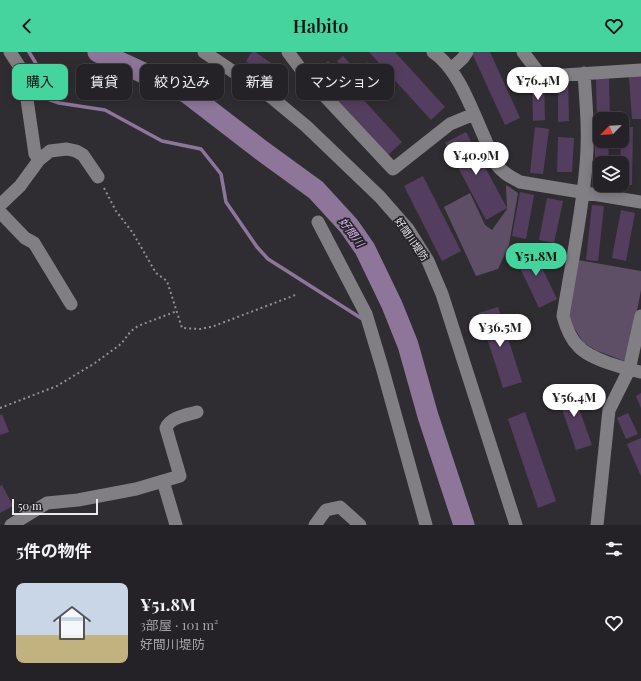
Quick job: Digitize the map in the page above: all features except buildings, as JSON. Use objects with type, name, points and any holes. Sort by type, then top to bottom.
[{"type":"street","points":[[10,52],[23,72],[35,154],[39,160]]},
{"type":"street","name":"好間川堤防","points":[[204,52],[271,97],[306,126],[380,197],[408,229],[428,260],[442,294],[516,525]]},
{"type":"street","points":[[288,52],[306,76],[393,169],[450,124],[474,114]]},
{"type":"street","points":[[433,52],[441,57],[451,69],[474,114],[495,163],[505,174],[520,182],[641,202]]},
{"type":"street","points":[[451,69],[467,52]]},
{"type":"street","points":[[523,52],[538,72],[542,75],[548,76],[641,70]]},
{"type":"street","points":[[584,73],[587,137],[583,192],[563,316],[566,329],[578,347],[593,357],[635,371]]},
{"type":"street","points":[[0,205],[20,186],[39,160],[50,151],[58,149],[76,150],[83,156],[98,177]]},
{"type":"street","points":[[0,212],[26,238],[34,242],[71,304]]},
{"type":"street","points":[[318,222],[366,314],[426,525]]},
{"type":"street","points":[[597,525],[609,410],[635,371],[641,316]]},
{"type":"street","points":[[11,525],[47,503],[78,500],[136,489],[180,476],[166,428],[168,423],[172,420],[197,412]]},
{"type":"street","points":[[163,481],[176,525]]},
{"type":"street","points":[[315,525],[326,510],[340,507],[360,525]]},
{"type":"path","points":[[98,177],[116,211],[133,232],[156,273],[167,281],[182,328],[201,329],[214,326],[298,294]]},
{"type":"path","points":[[0,408],[56,386],[96,363],[121,344],[131,331],[138,326],[177,311]]},
{"type":"shaded area","points":[[506,185],[518,193],[509,245],[498,269],[476,276],[444,207],[470,193],[485,225],[492,230],[507,209]]},
{"type":"shaded area","points":[[578,260],[641,271],[641,290],[628,359],[624,361],[595,350],[583,342],[573,326],[569,315]]},
{"type":"waterway","points":[[29,52],[37,65],[37,81],[45,98],[59,103],[105,110],[162,141],[201,149],[221,174],[226,202],[257,247],[268,259],[364,320]]},
{"type":"waterway","name":"好間川","points":[[98,52],[187,93],[316,190],[349,226],[365,249],[392,305],[408,345],[428,416],[464,525]]}]
